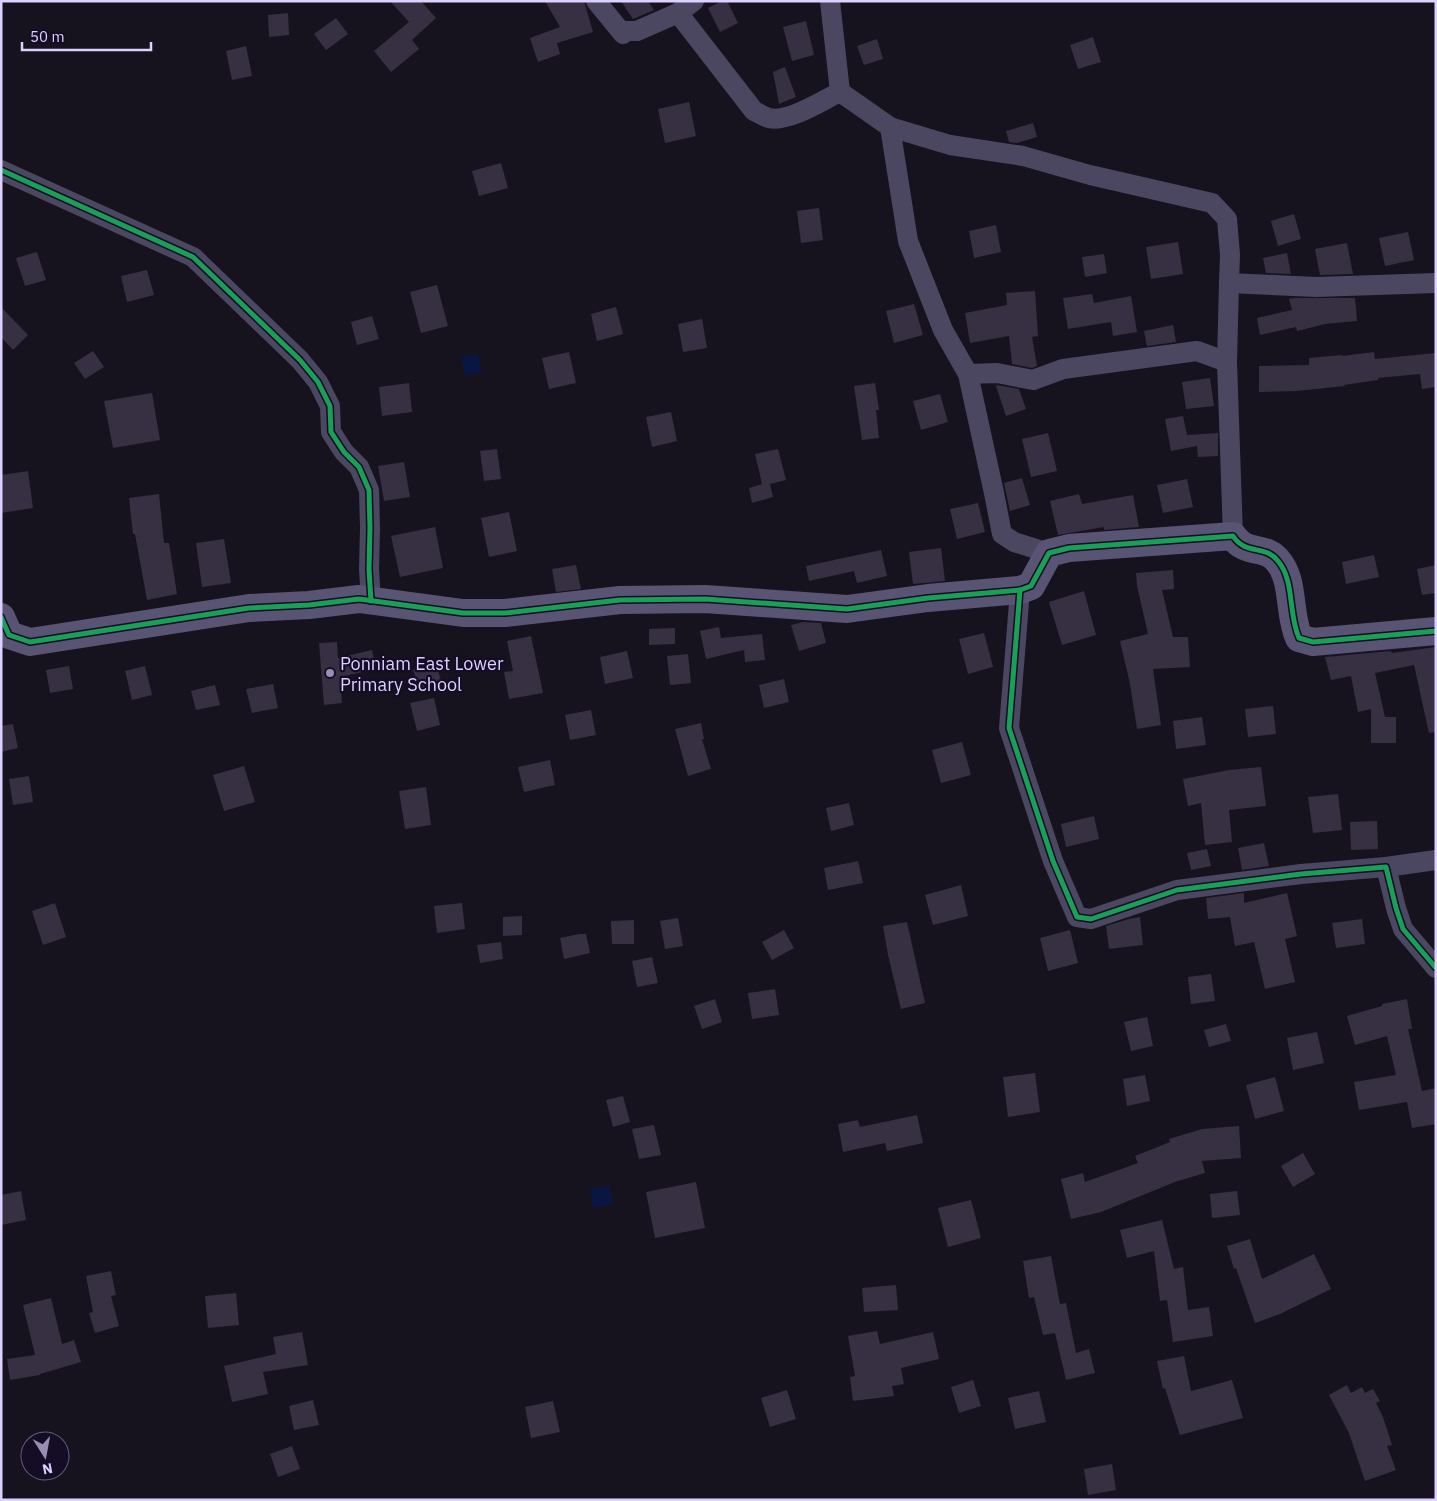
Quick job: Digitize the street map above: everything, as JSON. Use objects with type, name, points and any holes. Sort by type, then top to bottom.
[{"type":"street","points":[[596,1],[623,34],[624,31],[637,30],[678,13],[694,1]]},
{"type":"street","points":[[830,1],[840,92],[890,127],[950,145],[1023,156],[1090,175],[1212,203],[1227,219],[1230,255],[1228,362],[1233,536],[1238,543],[1248,549],[1265,551],[1277,559],[1287,574],[1293,618],[1300,638],[1313,642],[1436,631]]},
{"type":"street","points":[[678,13],[754,111],[769,118],[782,118],[808,108],[840,92]]},
{"type":"street","points":[[890,127],[908,241],[943,330],[968,374],[1002,534],[1014,542],[1048,553],[1069,548],[1233,536]]},
{"type":"street","points":[[1,170],[193,257],[300,360],[318,382],[330,406],[331,432],[344,452],[359,467],[369,490],[371,601]]},
{"type":"street","points":[[1229,283],[1316,287],[1436,283]]},
{"type":"street","points":[[968,374],[997,373],[1033,380],[1063,369],[1196,351],[1228,362]]},
{"type":"street","points":[[1,617],[9,635],[30,642],[249,608],[309,605],[359,599],[463,613],[505,613],[620,600],[677,599],[714,599],[846,609],[928,598],[1020,590],[1031,586],[1048,553]]},
{"type":"street","points":[[1020,590],[1009,728],[1053,861],[1077,917],[1091,919],[1177,890],[1300,874],[1386,867],[1436,860]]},
{"type":"street","points":[[1386,867],[1396,908],[1404,929],[1436,968]]},
{"type":"water","points":[[478,354],[482,372],[465,376],[461,357]]},
{"type":"water","points":[[610,1186],[613,1204],[593,1208],[590,1189]]},
{"type":"building","points":[[390,1],[421,1],[436,18],[412,40],[419,49],[391,72],[374,51],[409,22]]},
{"type":"building","points":[[545,1],[584,1],[593,32],[557,43],[560,54],[538,62],[530,38],[560,27]]},
{"type":"building","points":[[621,1],[648,1],[654,10],[633,19]]},
{"type":"building","points":[[722,1],[727,1],[738,23],[720,32],[708,8]]},
{"type":"building","points":[[288,13],[289,35],[269,37],[268,15]]},
{"type":"building","points":[[336,18],[348,34],[326,50],[314,34]]},
{"type":"building","points":[[806,21],[814,55],[792,61],[783,27]]},
{"type":"building","points":[[1093,37],[1101,62],[1078,69],[1070,45]]},
{"type":"building","points":[[877,39],[883,59],[864,65],[857,46]]},
{"type":"building","points":[[246,46],[252,76],[232,80],[226,51]]},
{"type":"building","points":[[785,67],[796,97],[779,104],[773,72]]},
{"type":"building","points":[[689,102],[696,136],[665,143],[658,109]]},
{"type":"building","points":[[1033,123],[1037,137],[1017,143],[1009,142],[1006,131]]},
{"type":"building","points":[[501,163],[508,188],[479,196],[472,171]]},
{"type":"building","points":[[819,208],[823,240],[801,243],[797,211]]},
{"type":"building","points":[[1294,214],[1301,239],[1278,246],[1271,221]]},
{"type":"building","points":[[996,225],[1001,252],[974,258],[969,231]]},
{"type":"building","points":[[1408,232],[1414,260],[1385,266],[1379,238]]},
{"type":"building","points":[[1178,242],[1183,274],[1151,279],[1146,247]]},
{"type":"building","points":[[1347,243],[1353,274],[1320,275],[1315,249]]},
{"type":"building","points":[[37,252],[46,280],[25,286],[16,258]]},
{"type":"building","points":[[1287,253],[1291,274],[1266,273],[1263,258]]},
{"type":"building","points":[[1104,254],[1107,273],[1085,277],[1082,257]]},
{"type":"building","points":[[147,270],[154,295],[127,302],[121,276]]},
{"type":"building","points":[[437,285],[448,326],[421,333],[410,292]]},
{"type":"building","points":[[1035,291],[1038,336],[1032,337],[1037,366],[1032,368],[1012,364],[1009,336],[970,343],[965,313],[1007,305],[1006,293]]},
{"type":"building","points":[[1092,294],[1094,303],[1131,296],[1137,332],[1113,336],[1111,322],[1068,329],[1063,298]]},
{"type":"building","points":[[1355,298],[1357,321],[1325,324],[1297,331],[1296,327],[1260,335],[1257,318],[1292,310],[1289,299]]},
{"type":"building","points":[[914,304],[923,335],[894,343],[886,311]]},
{"type":"building","points":[[1,307],[28,335],[13,350],[1,337]]},
{"type":"building","points":[[616,307],[623,334],[597,341],[591,314]]},
{"type":"building","points":[[372,316],[379,339],[357,345],[351,322]]},
{"type":"building","points":[[702,319],[707,348],[683,352],[678,324]]},
{"type":"building","points":[[1173,325],[1176,342],[1147,346],[1144,331]]},
{"type":"building","points":[[93,351],[104,367],[85,379],[74,363]]},
{"type":"building","points":[[569,352],[576,383],[549,389],[542,358]]},
{"type":"building","points":[[1374,352],[1375,359],[1436,353],[1436,387],[1422,389],[1420,374],[1378,378],[1378,380],[1345,386],[1296,391],[1259,392],[1259,366],[1309,365],[1309,358]]},
{"type":"building","points":[[1210,378],[1214,406],[1186,409],[1182,382]]},
{"type":"building","points":[[409,383],[412,412],[382,416],[379,387]]},
{"type":"building","points":[[875,383],[879,410],[876,410],[879,438],[862,440],[854,386]]},
{"type":"building","points":[[997,385],[1019,389],[1026,409],[1006,416]]},
{"type":"building","points":[[152,393],[160,440],[113,448],[104,401]]},
{"type":"building","points":[[940,394],[948,422],[921,430],[913,401]]},
{"type":"building","points":[[671,412],[677,441],[652,447],[646,417]]},
{"type":"building","points":[[1183,416],[1187,435],[1218,433],[1218,456],[1198,457],[1197,446],[1171,451],[1165,419]]},
{"type":"building","points":[[1048,433],[1057,471],[1031,477],[1022,439]]},
{"type":"building","points":[[497,449],[501,479],[484,481],[480,451]]},
{"type":"building","points":[[778,449],[786,480],[770,484],[773,497],[752,503],[749,488],[762,484],[755,454]]},
{"type":"building","points":[[404,462],[410,497],[384,501],[378,466]]},
{"type":"building","points":[[28,471],[33,508],[1,513],[1,475]]},
{"type":"building","points":[[1022,478],[1030,505],[1010,511],[1004,483]]},
{"type":"building","points":[[1187,479],[1193,507],[1163,513],[1157,485]]},
{"type":"building","points":[[159,494],[164,543],[169,543],[177,594],[147,600],[135,534],[133,534],[129,498]]},
{"type":"building","points":[[1079,494],[1082,504],[1133,495],[1139,527],[1104,530],[1104,527],[1058,535],[1050,501]]},
{"type":"building","points":[[978,503],[985,532],[957,539],[950,509]]},
{"type":"building","points":[[509,512],[517,551],[489,557],[481,518]]},
{"type":"building","points":[[435,527],[443,568],[400,577],[391,536]]},
{"type":"building","points":[[224,539],[231,583],[202,587],[196,543]]},
{"type":"building","points":[[941,548],[945,581],[913,584],[909,552]]},
{"type":"building","points":[[881,550],[887,576],[857,583],[854,571],[809,581],[806,566]]},
{"type":"building","points":[[1374,555],[1379,577],[1346,584],[1342,562]]},
{"type":"building","points":[[576,565],[581,589],[556,592],[552,569]]},
{"type":"building","points":[[1436,565],[1436,593],[1422,595],[1417,569]]},
{"type":"building","points":[[1173,570],[1174,589],[1162,590],[1173,637],[1188,637],[1190,667],[1153,669],[1161,725],[1137,729],[1130,684],[1120,641],[1148,634],[1137,586],[1136,573]]},
{"type":"building","points":[[1084,591],[1096,635],[1062,645],[1049,602]]},
{"type":"building","points":[[803,622],[821,623],[826,643],[799,651],[791,625]]},
{"type":"building","points":[[719,627],[721,638],[762,634],[765,660],[745,662],[744,650],[706,659],[700,631]]},
{"type":"building","points":[[675,628],[675,644],[649,645],[649,629]]},
{"type":"building","points":[[984,633],[993,667],[968,674],[959,639]]},
{"type":"building","points":[[531,636],[543,693],[509,699],[504,672],[513,671],[507,641]]},
{"type":"building","name":"Ponniam East Lower Primary School","points":[[337,642],[338,658],[372,650],[376,669],[340,677],[342,703],[324,705],[319,643]]},
{"type":"building","points":[[1436,647],[1436,732],[1429,733],[1414,665],[1375,673],[1385,717],[1396,717],[1396,743],[1371,743],[1371,709],[1358,712],[1351,676],[1331,680],[1325,657],[1391,651],[1392,653]]},
{"type":"building","points":[[627,651],[633,678],[605,684],[600,657]]},
{"type":"building","points":[[688,654],[691,683],[670,685],[667,656]]},
{"type":"building","points":[[436,663],[442,684],[420,691],[413,670]]},
{"type":"building","points":[[69,666],[73,689],[50,693],[46,670]]},
{"type":"building","points":[[145,666],[152,695],[132,700],[125,671]]},
{"type":"building","points":[[784,679],[789,702],[764,708],[759,685]]},
{"type":"building","points":[[273,684],[278,708],[252,713],[246,689]]},
{"type":"building","points":[[215,685],[220,705],[196,710],[191,691]]},
{"type":"building","points":[[434,698],[440,725],[417,731],[410,703]]},
{"type":"building","points":[[1273,706],[1276,734],[1248,737],[1245,709]]},
{"type":"building","points":[[591,710],[596,735],[570,740],[565,715]]},
{"type":"building","points":[[1202,717],[1206,745],[1176,749],[1173,721]]},
{"type":"building","points":[[701,723],[704,739],[702,739],[711,769],[688,776],[675,729]]},
{"type":"building","points":[[13,724],[18,748],[1,752],[1,726]]},
{"type":"building","points":[[962,742],[971,775],[941,783],[932,750]]},
{"type":"building","points":[[550,760],[555,785],[524,792],[518,767]]},
{"type":"building","points":[[244,766],[255,802],[224,811],[213,775]]},
{"type":"building","points":[[1261,767],[1266,806],[1229,810],[1232,842],[1205,845],[1201,803],[1188,806],[1183,779],[1229,770]]},
{"type":"building","points":[[29,776],[33,802],[13,805],[9,779]]},
{"type":"building","points":[[426,787],[431,825],[405,829],[399,791]]},
{"type":"building","points":[[1338,794],[1342,830],[1313,833],[1308,797]]},
{"type":"building","points":[[849,803],[854,825],[831,831],[826,808]]},
{"type":"building","points":[[1094,816],[1099,839],[1066,847],[1061,824]]},
{"type":"building","points":[[1377,821],[1378,849],[1351,850],[1350,822]]},
{"type":"building","points":[[1264,843],[1269,866],[1242,870],[1238,848]]},
{"type":"building","points":[[1207,849],[1211,866],[1191,870],[1187,853]]},
{"type":"building","points":[[858,861],[863,883],[828,890],[824,868]]},
{"type":"building","points":[[961,885],[968,916],[933,925],[925,895]]},
{"type":"building","points":[[1244,893],[1244,903],[1287,893],[1297,936],[1285,939],[1295,982],[1265,989],[1254,942],[1235,946],[1230,917],[1208,919],[1206,898]]},
{"type":"building","points":[[55,903],[66,937],[43,945],[32,911]]},
{"type":"building","points":[[462,903],[465,929],[437,933],[434,906]]},
{"type":"building","points":[[522,916],[522,935],[503,936],[503,917]]},
{"type":"building","points":[[1140,917],[1143,945],[1109,949],[1106,926]]},
{"type":"building","points":[[678,918],[683,946],[665,949],[660,921]]},
{"type":"building","points":[[1362,919],[1365,944],[1336,948],[1332,923]]},
{"type":"building","points":[[634,920],[634,944],[612,944],[611,921]]},
{"type":"building","points":[[907,922],[925,1003],[901,1009],[883,926]]},
{"type":"building","points":[[784,930],[794,948],[772,960],[762,942]]},
{"type":"building","points":[[1070,930],[1078,963],[1048,971],[1040,938]]},
{"type":"building","points":[[586,934],[590,953],[564,959],[560,938]]},
{"type":"building","points":[[501,942],[503,959],[480,963],[477,945]]},
{"type":"building","points":[[652,957],[658,983],[637,987],[632,961]]},
{"type":"building","points":[[1211,974],[1215,1001],[1191,1004],[1188,977]]},
{"type":"building","points":[[775,989],[779,1015],[752,1019],[748,993]]},
{"type":"building","points":[[715,999],[722,1022],[702,1029],[694,1006]]},
{"type":"building","points":[[1407,999],[1412,1029],[1408,1029],[1422,1091],[1436,1088],[1436,1124],[1412,1128],[1407,1102],[1359,1110],[1354,1082],[1396,1075],[1387,1036],[1355,1045],[1347,1016],[1382,1006],[1382,1004]]},
{"type":"building","points":[[1147,1017],[1153,1046],[1131,1051],[1124,1022]]},
{"type":"building","points":[[1226,1024],[1231,1041],[1209,1047],[1204,1030]]},
{"type":"building","points":[[1317,1032],[1324,1063],[1293,1070],[1287,1038]]},
{"type":"building","points":[[1035,1073],[1040,1112],[1008,1117],[1003,1077]]},
{"type":"building","points":[[1145,1075],[1150,1101],[1127,1106],[1123,1079]]},
{"type":"building","points":[[1275,1077],[1284,1111],[1255,1119],[1246,1085]]},
{"type":"building","points":[[623,1096],[630,1122],[613,1127],[606,1100]]},
{"type":"building","points":[[917,1115],[923,1143],[887,1151],[885,1143],[843,1152],[838,1124],[858,1120],[860,1127]]},
{"type":"building","points":[[654,1125],[661,1155],[639,1159],[632,1129]]},
{"type":"building","points":[[1239,1126],[1241,1158],[1202,1161],[1205,1173],[1175,1182],[1101,1212],[1071,1219],[1061,1179],[1083,1173],[1085,1182],[1138,1163],[1135,1156],[1170,1142],[1169,1139],[1202,1129]]},
{"type":"building","points":[[1303,1153],[1315,1174],[1293,1187],[1281,1166]]},
{"type":"building","points":[[696,1182],[705,1228],[655,1238],[646,1192]]},
{"type":"building","points":[[21,1191],[26,1220],[1,1225],[1,1195]]},
{"type":"building","points":[[1237,1191],[1240,1215],[1212,1218],[1210,1194]]},
{"type":"building","points":[[971,1200],[981,1238],[948,1247],[938,1208]]},
{"type":"building","points":[[1162,1220],[1174,1269],[1183,1267],[1188,1310],[1209,1307],[1213,1336],[1173,1342],[1167,1300],[1160,1301],[1154,1251],[1127,1258],[1120,1230]]},
{"type":"building","points":[[1250,1239],[1262,1279],[1314,1254],[1331,1289],[1280,1314],[1255,1323],[1227,1246]]},
{"type":"building","points":[[1051,1256],[1060,1304],[1066,1303],[1076,1353],[1089,1349],[1095,1373],[1066,1380],[1055,1333],[1043,1335],[1034,1297],[1029,1298],[1023,1261]]},
{"type":"building","points":[[111,1271],[116,1295],[111,1296],[119,1326],[95,1333],[89,1313],[93,1312],[86,1276]]},
{"type":"building","points":[[896,1285],[898,1310],[864,1312],[862,1288]]},
{"type":"building","points":[[236,1293],[239,1325],[208,1328],[205,1296]]},
{"type":"building","points":[[51,1298],[62,1344],[74,1340],[81,1362],[40,1375],[10,1380],[7,1359],[35,1355],[23,1305]]},
{"type":"building","points":[[877,1331],[880,1344],[933,1332],[939,1359],[901,1368],[904,1384],[892,1386],[894,1396],[853,1401],[850,1377],[855,1376],[848,1336]]},
{"type":"building","points":[[302,1332],[308,1365],[263,1372],[268,1394],[232,1402],[224,1366],[276,1354],[273,1337]]},
{"type":"building","points":[[1184,1356],[1191,1391],[1232,1380],[1243,1418],[1180,1435],[1165,1388],[1163,1389],[1157,1361]]},
{"type":"building","points":[[973,1380],[981,1406],[959,1413],[951,1387]]},
{"type":"building","points":[[1347,1385],[1351,1393],[1362,1387],[1365,1393],[1373,1389],[1380,1401],[1376,1403],[1383,1417],[1392,1445],[1387,1446],[1396,1470],[1365,1481],[1349,1433],[1329,1395]]},
{"type":"building","points":[[787,1390],[796,1419],[770,1427],[761,1398]]},
{"type":"building","points":[[1039,1391],[1046,1422],[1015,1429],[1008,1398]]},
{"type":"building","points":[[313,1400],[319,1425],[294,1430],[289,1406]]},
{"type":"building","points":[[553,1401],[560,1432],[531,1438],[525,1407]]},
{"type":"building","points":[[292,1446],[300,1469],[278,1477],[270,1454]]},
{"type":"building","points":[[1112,1464],[1116,1490],[1088,1495],[1084,1469]]},
{"type":"cycle path","points":[[1,170],[193,257],[300,360],[318,382],[330,406],[331,432],[344,452],[359,467],[369,490],[371,601]]},
{"type":"cycle path","points":[[1,617],[9,635],[30,642],[249,608],[309,605],[359,599],[463,613],[505,613],[620,600],[705,599],[847,609],[928,598],[1020,590],[1031,586],[1049,553],[1069,548],[1233,536],[1244,546],[1267,553],[1278,561],[1287,578],[1293,619],[1299,638],[1313,642],[1436,631]]},
{"type":"cycle path","points":[[1020,590],[1009,728],[1053,861],[1077,917],[1091,919],[1177,890],[1301,874],[1386,867],[1403,929],[1436,968]]},
{"type":"place","name":"Ponniam East Lower Primary School","points":[[330,673]]}]
